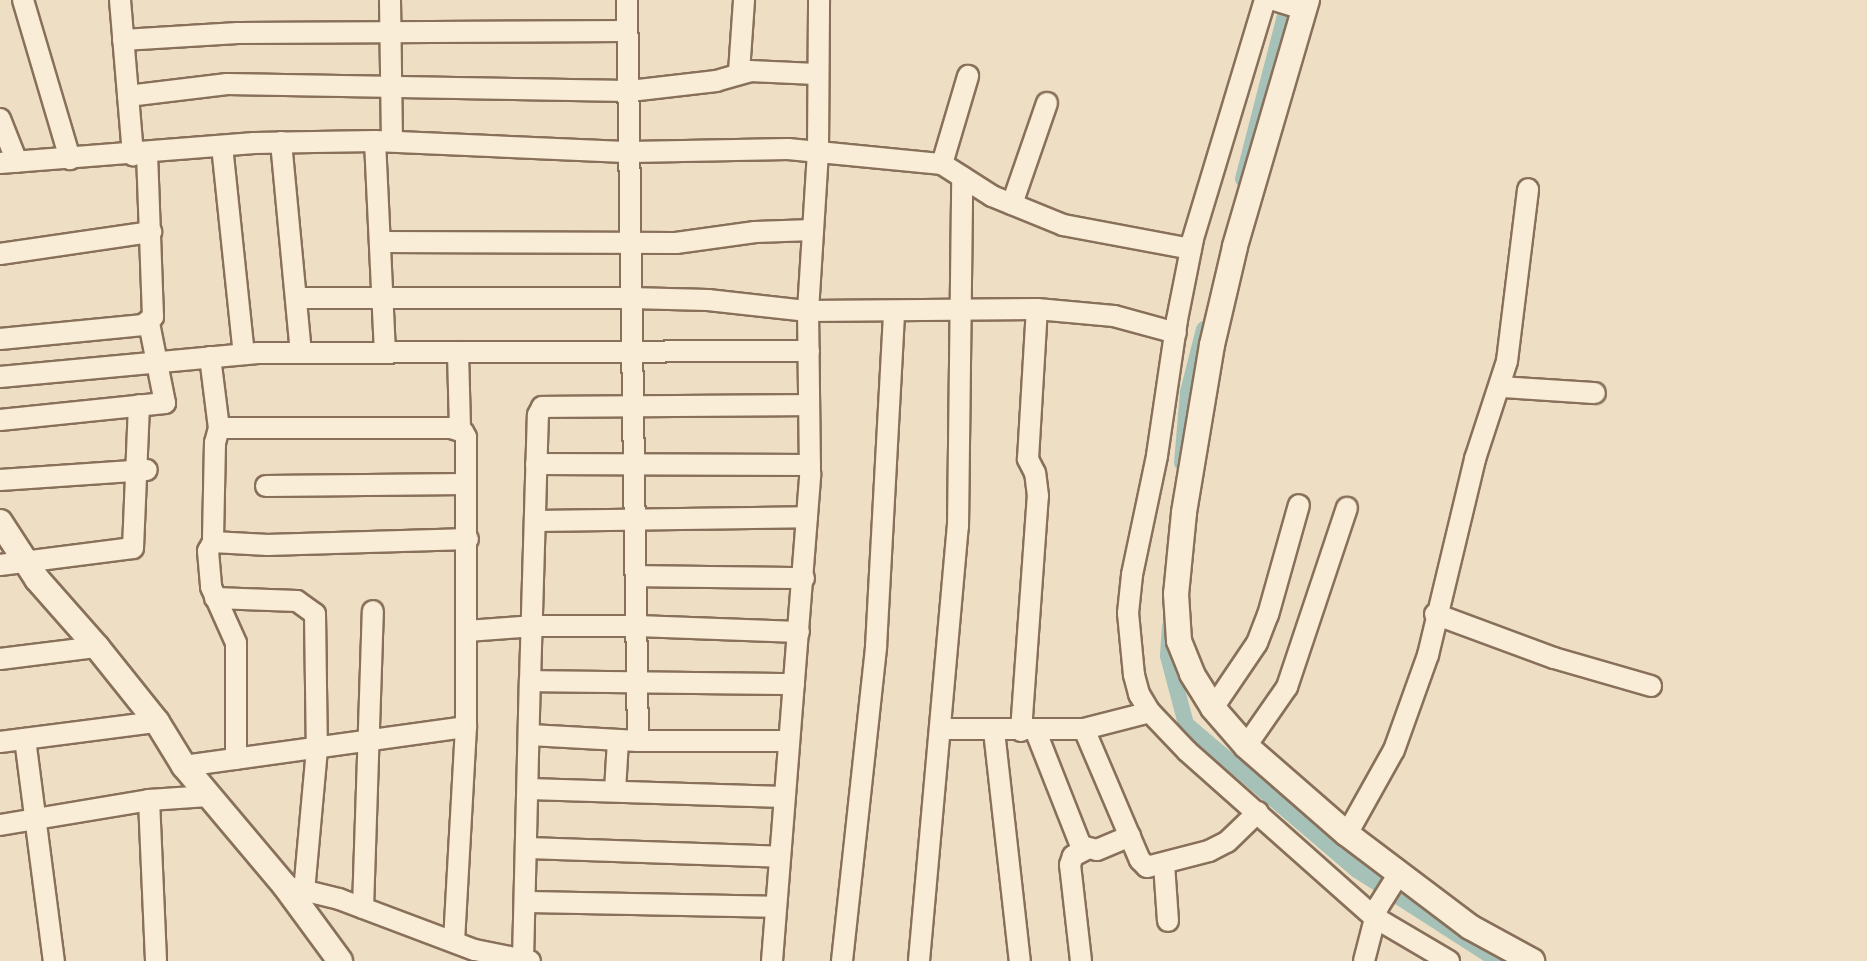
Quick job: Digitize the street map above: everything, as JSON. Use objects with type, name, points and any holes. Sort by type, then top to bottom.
[{"type":"street","points":[[23,0],[70,159]]},
{"type":"street","points":[[0,420],[165,403],[159,361],[149,323],[155,309],[151,232],[140,154],[128,96],[120,0]]},
{"type":"street","points":[[385,352],[380,242],[384,141],[391,84],[390,0]]},
{"type":"street","points":[[627,0],[632,152],[630,298],[636,519],[638,741]]},
{"type":"street","points":[[739,72],[744,0]]},
{"type":"street","points":[[772,961],[804,578],[810,465],[808,311],[818,151],[816,74],[819,0]]},
{"type":"street","points":[[1265,0],[1191,249],[1128,613],[1134,675],[1139,694],[1150,712],[1187,751],[1376,912],[1449,961]]},
{"type":"street","points":[[1294,4],[1212,345],[1184,513],[1176,594],[1179,642],[1192,674],[1213,708],[1246,746],[1396,878],[1470,927],[1532,961]]},
{"type":"street","points":[[123,40],[238,33],[391,30],[627,31]]},
{"type":"street","points":[[128,96],[227,84],[391,84],[630,91],[716,81],[739,72],[816,74]]},
{"type":"street","points":[[942,164],[968,76]]},
{"type":"street","points":[[1012,204],[1047,103]]},
{"type":"street","points":[[0,119],[8,162],[281,142],[384,141],[632,152],[818,151],[942,164],[1012,204],[1063,225],[1191,249]]},
{"type":"street","points":[[281,142],[301,353]]},
{"type":"street","points":[[222,146],[244,354]]},
{"type":"street","points":[[920,961],[958,527],[962,177]]},
{"type":"street","points":[[1347,834],[1394,750],[1428,655],[1436,614],[1476,459],[1502,387],[1528,189]]},
{"type":"street","points":[[380,242],[630,243],[813,230]]},
{"type":"street","points":[[0,254],[151,232]]},
{"type":"street","points":[[296,298],[383,296],[630,298],[708,300],[808,311],[961,313],[1037,309],[1113,316],[1176,333]]},
{"type":"street","points":[[1037,309],[1028,459],[1035,472],[1038,496],[1029,731],[1085,850]]},
{"type":"street","points":[[842,961],[876,646],[894,312]]},
{"type":"street","points":[[0,339],[149,323]]},
{"type":"street","points":[[0,377],[244,354],[458,352],[631,355],[809,351]]},
{"type":"street","points":[[454,941],[466,727],[468,539],[466,437],[460,430],[458,352]]},
{"type":"street","points":[[210,357],[219,428],[215,443],[213,542],[208,551],[215,598],[236,643],[236,759]]},
{"type":"street","points":[[1502,387],[1595,393]]},
{"type":"street","points":[[523,960],[528,848],[530,681],[535,626],[536,464],[542,407],[633,404],[809,405]]},
{"type":"street","points":[[0,565],[133,548],[141,470],[139,405]]},
{"type":"street","points":[[219,428],[460,430]]},
{"type":"street","points":[[536,464],[810,465]]},
{"type":"street","points":[[0,480],[141,470]]},
{"type":"street","points":[[266,486],[466,484]]},
{"type":"street","points":[[1213,708],[1244,666],[1261,634],[1299,505]]},
{"type":"street","points":[[1246,746],[1287,687],[1347,508]]},
{"type":"street","points":[[536,522],[807,518]]},
{"type":"street","points":[[0,522],[25,561],[98,647],[157,722],[184,766],[208,796],[295,888],[340,961]]},
{"type":"street","points":[[213,542],[268,545],[468,539]]},
{"type":"street","points":[[636,576],[804,578]]},
{"type":"street","points":[[215,598],[297,601],[315,614],[317,749],[295,888]]},
{"type":"street","points":[[363,908],[373,611]]},
{"type":"street","points":[[1436,614],[1554,658],[1651,686]]},
{"type":"street","points":[[467,631],[535,626],[637,626],[799,632]]},
{"type":"street","points":[[0,659],[98,647]]},
{"type":"street","points":[[530,681],[794,684]]},
{"type":"street","points":[[940,729],[994,731],[1084,729],[1150,712]]},
{"type":"street","points":[[0,742],[157,722]]},
{"type":"street","points":[[184,766],[466,727]]},
{"type":"street","points":[[1084,729],[1143,866],[1164,864],[1227,842],[1258,812]]},
{"type":"street","points":[[994,731],[1020,961]]},
{"type":"street","points":[[530,735],[638,741],[789,741]]},
{"type":"street","points":[[25,739],[54,961]]},
{"type":"street","points":[[615,791],[618,740]]},
{"type":"street","points":[[529,789],[784,797]]},
{"type":"street","points":[[0,825],[149,800],[208,796]]},
{"type":"street","points":[[149,800],[156,961]]},
{"type":"street","points":[[1081,961],[1070,865],[1074,856],[1085,850],[1097,850],[1130,836]]},
{"type":"street","points":[[528,848],[780,857]]},
{"type":"street","points":[[1164,864],[1168,921]]},
{"type":"street","points":[[1364,961],[1376,912],[1396,878]]},
{"type":"street","points":[[295,888],[363,908],[454,941],[530,961]]},
{"type":"street","points":[[526,902],[776,907]]},
{"type":"waterway","points":[[1243,179],[1289,0]]},
{"type":"waterway","points":[[1182,463],[1188,392],[1204,329]]},
{"type":"waterway","points":[[1170,626],[1168,656],[1186,724],[1357,870],[1499,961]]}]
